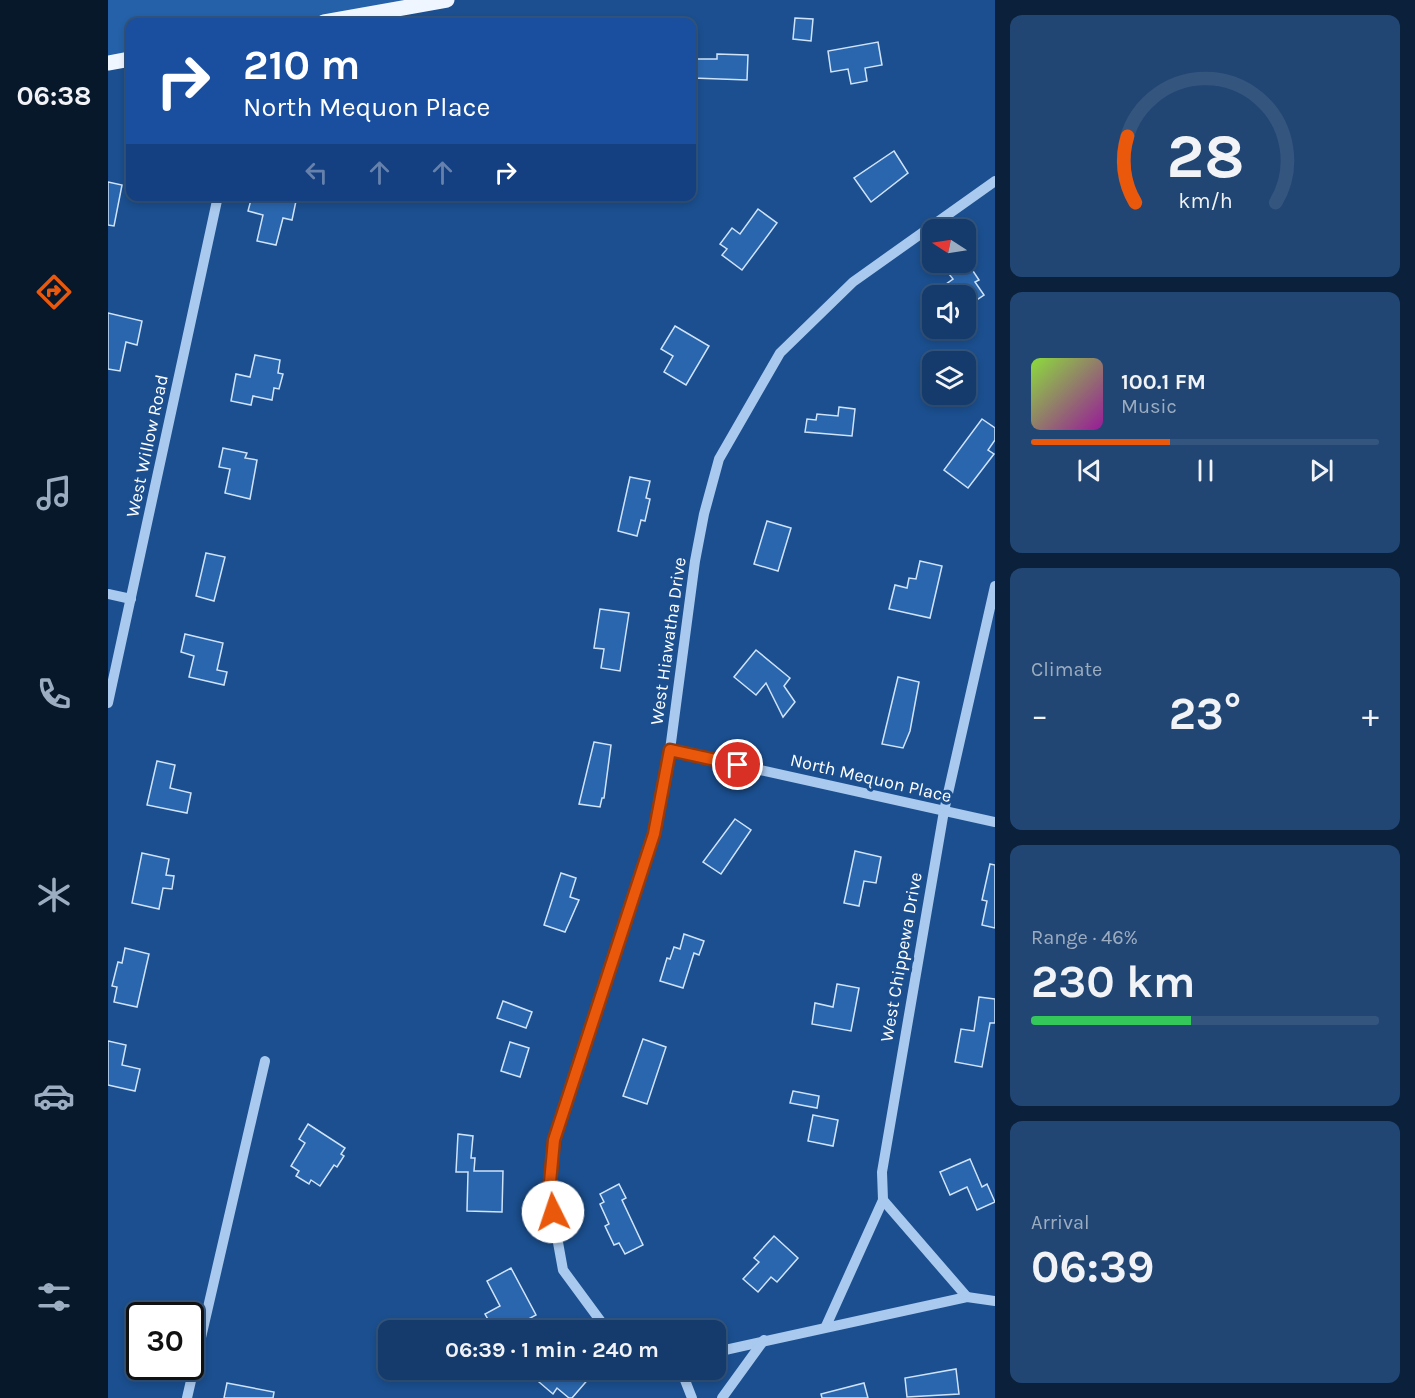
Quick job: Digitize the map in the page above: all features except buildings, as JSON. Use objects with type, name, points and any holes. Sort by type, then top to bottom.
[{"type":"main road","points":[[346,18],[447,0]]},
{"type":"main road","points":[[108,63],[126,60]]},
{"type":"street","name":"West Hiawatha Drive","points":[[600,1320],[563,1270],[549,1193],[554,1140],[654,834],[670,750],[704,514],[719,459],[780,353],[853,282],[995,181]]},
{"type":"street","name":"West Willow Road","points":[[108,703],[217,201]]},
{"type":"street","name":"West Chippewa Drive","points":[[826,1326],[883,1200],[882,1172],[944,812],[995,586]]},
{"type":"street","points":[[108,594],[130,599]]},
{"type":"street","name":"North Mequon Place","points":[[670,750],[995,822]]},
{"type":"street","points":[[186,1398],[265,1061]]},
{"type":"street","points":[[883,1200],[967,1297]]},
{"type":"street","points":[[726,1350],[967,1297],[995,1301]]},
{"type":"street","points":[[722,1398],[764,1340]]},
{"type":"street","points":[[685,1380],[692,1398]]},
{"type":"shaded area","points":[[108,0],[448,0],[347,18],[126,18],[126,60],[108,63]]},
{"type":"route","points":[[553,1212],[549,1193],[554,1140],[654,834],[670,750],[738,765]]}]
